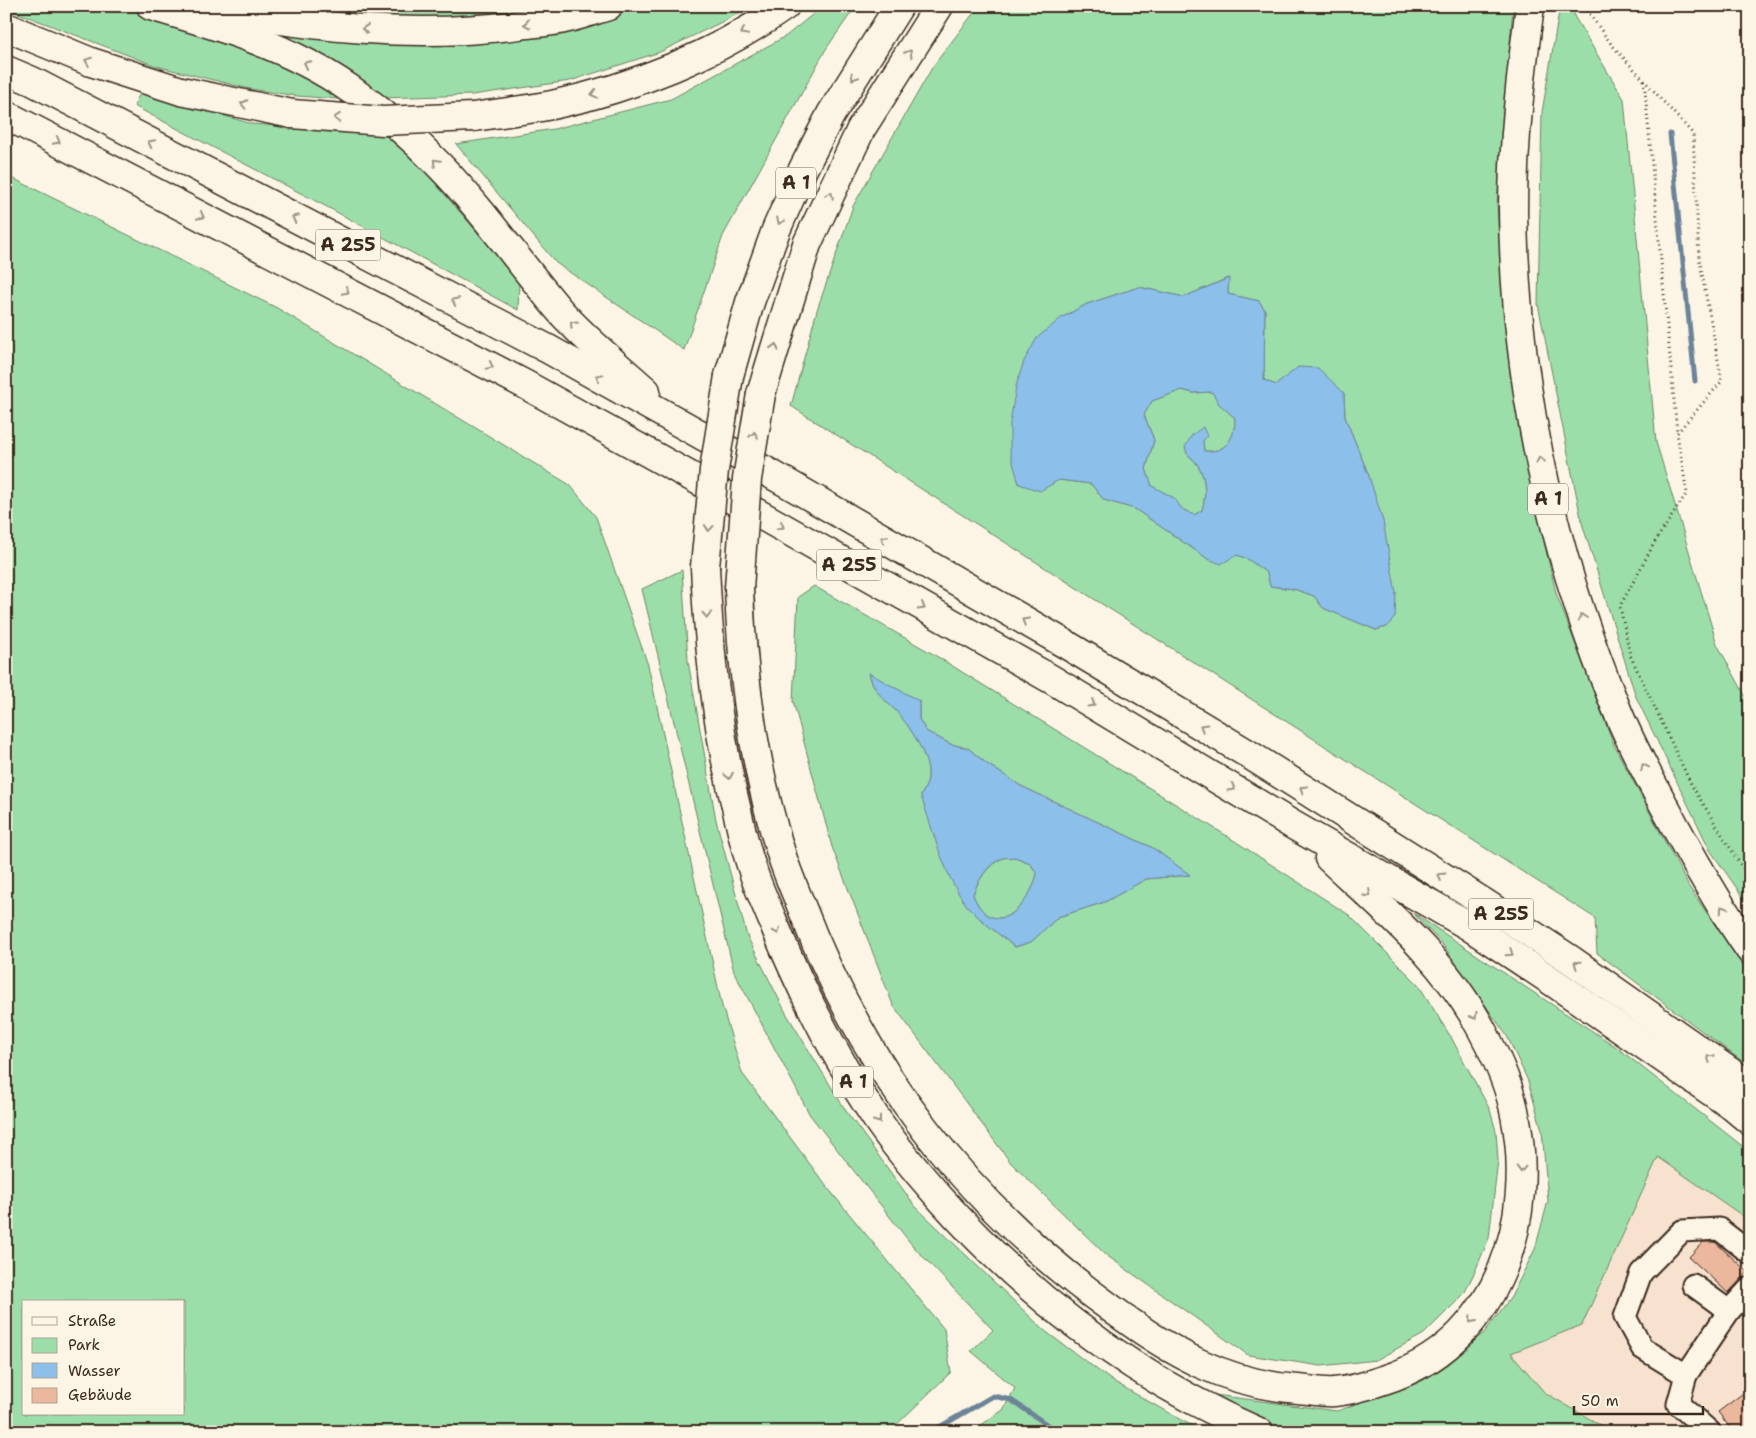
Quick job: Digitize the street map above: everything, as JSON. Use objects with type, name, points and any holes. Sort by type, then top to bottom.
[{"type":"highway","points":[[151,6],[227,28],[274,48],[306,63],[349,88],[384,114],[440,165],[561,312],[585,336],[687,427]]},
{"type":"highway","points":[[199,6],[250,16],[338,27],[411,32],[490,28],[566,18],[608,6]]},
{"type":"highway","points":[[6,27],[90,62],[181,91],[292,114],[383,121],[473,117],[552,105],[622,85],[685,63],[762,22],[785,6]]},
{"type":"highway","name":"A 1","points":[[899,6],[831,114],[802,171],[776,230],[750,302],[729,376],[714,470],[705,567],[708,633],[718,724],[730,783],[751,867],[808,1000],[847,1072],[910,1164],[967,1228],[1008,1268],[1059,1313],[1098,1342],[1144,1373],[1183,1395],[1259,1432]]},
{"type":"highway","points":[[940,6],[861,129],[807,244],[761,394],[747,479],[740,588],[741,636],[749,711],[761,773],[781,854],[810,930],[833,982],[872,1054],[900,1097],[937,1146],[988,1204],[1081,1287],[1165,1346],[1199,1364],[1246,1382],[1283,1388],[1332,1392],[1373,1384],[1415,1368],[1446,1347],[1475,1318],[1494,1288],[1512,1244],[1520,1199],[1521,1156],[1515,1113],[1506,1081],[1484,1034],[1462,994],[1424,948],[1391,915],[1293,825]]},
{"type":"highway","name":"A 1","points":[[1530,6],[1516,113],[1513,209],[1517,304],[1531,420],[1555,529],[1584,625],[1618,712],[1656,791],[1703,878],[1750,950]]},
{"type":"highway","name":"A 255","points":[[6,70],[59,95],[548,349],[1050,635],[1245,752],[1483,902],[1571,960],[1750,1086]]},
{"type":"highway","name":"A 255","points":[[6,115],[534,390],[766,518],[1050,679],[1293,825],[1469,926],[1556,984],[1750,1120]]},
{"type":"lane","points":[[1686,1375],[1642,1348],[1625,1317],[1641,1273],[1682,1231],[1719,1229],[1750,1253]]},
{"type":"lane","points":[[1693,1285],[1729,1311]]},
{"type":"lane","points":[[1710,1432],[1678,1404],[1686,1375],[1729,1311],[1750,1288]]},
{"type":"path","points":[[1584,6],[1611,44],[1693,134],[1699,258],[1722,381],[1677,433]]},
{"type":"path","points":[[1644,80],[1677,433],[1687,493],[1656,540],[1620,606],[1630,655],[1688,777],[1750,880]]},
{"type":"shaded area","points":[[1658,1157],[1750,1221],[1750,1432],[1612,1432],[1544,1392],[1511,1353],[1582,1325]]},
{"type":"green space","points":[[6,6],[125,6],[212,31],[267,53],[351,100],[297,96],[250,89],[156,66],[13,11]]},
{"type":"green space","points":[[253,6],[556,6],[489,17],[430,21]]},
{"type":"green space","points":[[636,6],[749,6],[738,14],[660,52],[570,81],[472,95],[383,98],[251,26],[566,25]]},
{"type":"green space","points":[[823,6],[856,6],[826,49],[723,236],[684,350],[556,263],[456,144],[554,129],[671,99],[786,36]]},
{"type":"green space","points":[[979,6],[1513,6],[1497,204],[1503,305],[1523,451],[1556,593],[1614,745],[1689,887],[1750,976],[1750,1067],[1597,953],[1595,918],[791,406],[817,310],[853,206],[933,66]],"holes":[[[1228,278],[1228,294],[1259,301],[1265,310],[1264,380],[1276,385],[1298,368],[1344,393],[1345,417],[1369,476],[1396,593],[1387,627],[1376,630],[1323,608],[1314,596],[1294,589],[1270,586],[1267,573],[1249,560],[1237,555],[1208,559],[1135,509],[1104,500],[1091,484],[1059,480],[1061,318],[1087,304],[1139,287],[1184,297]]]},
{"type":"green space","points":[[1560,6],[1576,6],[1574,16],[1624,99],[1656,442],[1717,644],[1750,704],[1750,907],[1710,850],[1636,697],[1582,523],[1538,304],[1542,112]]},
{"type":"green space","points":[[141,91],[252,124],[394,135],[519,281],[518,310],[134,106]]},
{"type":"green space","points":[[6,175],[277,308],[570,485],[596,517],[648,665],[722,1006],[742,1073],[827,1187],[944,1329],[951,1372],[889,1432],[6,1432]]},
{"type":"green space","points":[[1182,390],[1193,393],[1212,392],[1220,404],[1235,418],[1235,426],[1231,438],[1223,447],[1218,450],[1204,451],[1203,441],[1187,454],[1198,465],[1205,487],[1202,510],[1194,515],[1182,509],[1174,498],[1152,486],[1146,469],[1154,440],[1144,415],[1152,401]]},
{"type":"green space","points":[[682,570],[688,661],[716,820],[747,936],[786,1013],[846,1111],[915,1206],[1045,1331],[1111,1380],[1205,1432],[971,1432],[1003,1410],[1015,1388],[971,1351],[993,1330],[912,1245],[810,1115],[734,972],[642,589]]},
{"type":"green space","points":[[814,586],[933,654],[1227,836],[1349,915],[1418,984],[1452,1039],[1490,1110],[1496,1131],[1498,1160],[1489,1238],[1476,1269],[1464,1294],[1424,1334],[1376,1360],[1321,1366],[1248,1355],[1106,1255],[1011,1163],[893,1005],[832,847],[793,701],[798,597]],"holes":[[[869,674],[919,701],[919,719],[926,731],[950,744],[968,748],[987,764],[1021,786],[1153,848],[1190,875],[1146,879],[1105,902],[1058,917],[1031,942],[1015,947],[980,919],[921,796],[928,778],[928,770],[923,752],[901,716],[876,690]]]},
{"type":"green space","points":[[1015,857],[1030,863],[1037,874],[1033,887],[1019,908],[1009,915],[1000,918],[990,916],[981,909],[973,895],[975,890],[980,879],[993,864],[1003,858]]},
{"type":"green space","points":[[1413,913],[1615,1046],[1750,1152],[1750,1221],[1658,1157],[1582,1325],[1511,1353],[1544,1392],[1612,1432],[1290,1432],[1215,1395],[1337,1411],[1423,1380],[1484,1333],[1511,1297],[1535,1249],[1548,1201],[1542,1130],[1528,1081],[1507,1036],[1443,945]]},
{"type":"water","points":[[1229,278],[1228,294],[1259,301],[1265,310],[1264,380],[1276,385],[1298,367],[1318,368],[1344,393],[1345,417],[1369,476],[1383,521],[1396,593],[1395,617],[1387,627],[1376,630],[1323,608],[1314,596],[1294,589],[1270,586],[1267,573],[1249,560],[1237,555],[1221,564],[1208,559],[1135,509],[1104,500],[1091,484],[1059,480],[1040,491],[1019,484],[1010,452],[1010,423],[1016,386],[1024,361],[1037,338],[1061,318],[1087,304],[1139,287],[1184,297]],"holes":[[[1182,390],[1193,393],[1212,392],[1219,404],[1235,418],[1235,426],[1231,438],[1228,443],[1218,450],[1204,451],[1203,441],[1207,436],[1203,427],[1192,435],[1185,447],[1187,454],[1198,465],[1205,486],[1202,510],[1194,515],[1182,509],[1174,498],[1152,486],[1146,469],[1154,440],[1144,415],[1152,401]]]},
{"type":"water","points":[[869,673],[919,701],[919,719],[926,731],[950,744],[968,748],[987,764],[1021,786],[1153,848],[1190,875],[1146,879],[1105,902],[1058,917],[1031,942],[1015,947],[968,907],[953,883],[940,854],[921,796],[928,778],[926,761],[918,742],[906,723],[879,694]],"holes":[[[1015,857],[1030,863],[1037,874],[1033,887],[1019,908],[1009,915],[1000,918],[990,916],[981,909],[973,895],[977,884],[988,868],[1003,858]]]},
{"type":"building","points":[[1703,1242],[1715,1242],[1748,1272],[1728,1293],[1689,1257]]},
{"type":"building","points":[[1750,1388],[1750,1432],[1733,1432],[1718,1412]]},
{"type":"waterway","points":[[1670,134],[1695,381]]},
{"type":"waterway","points":[[931,1432],[993,1396],[1011,1400],[1058,1432]]}]
